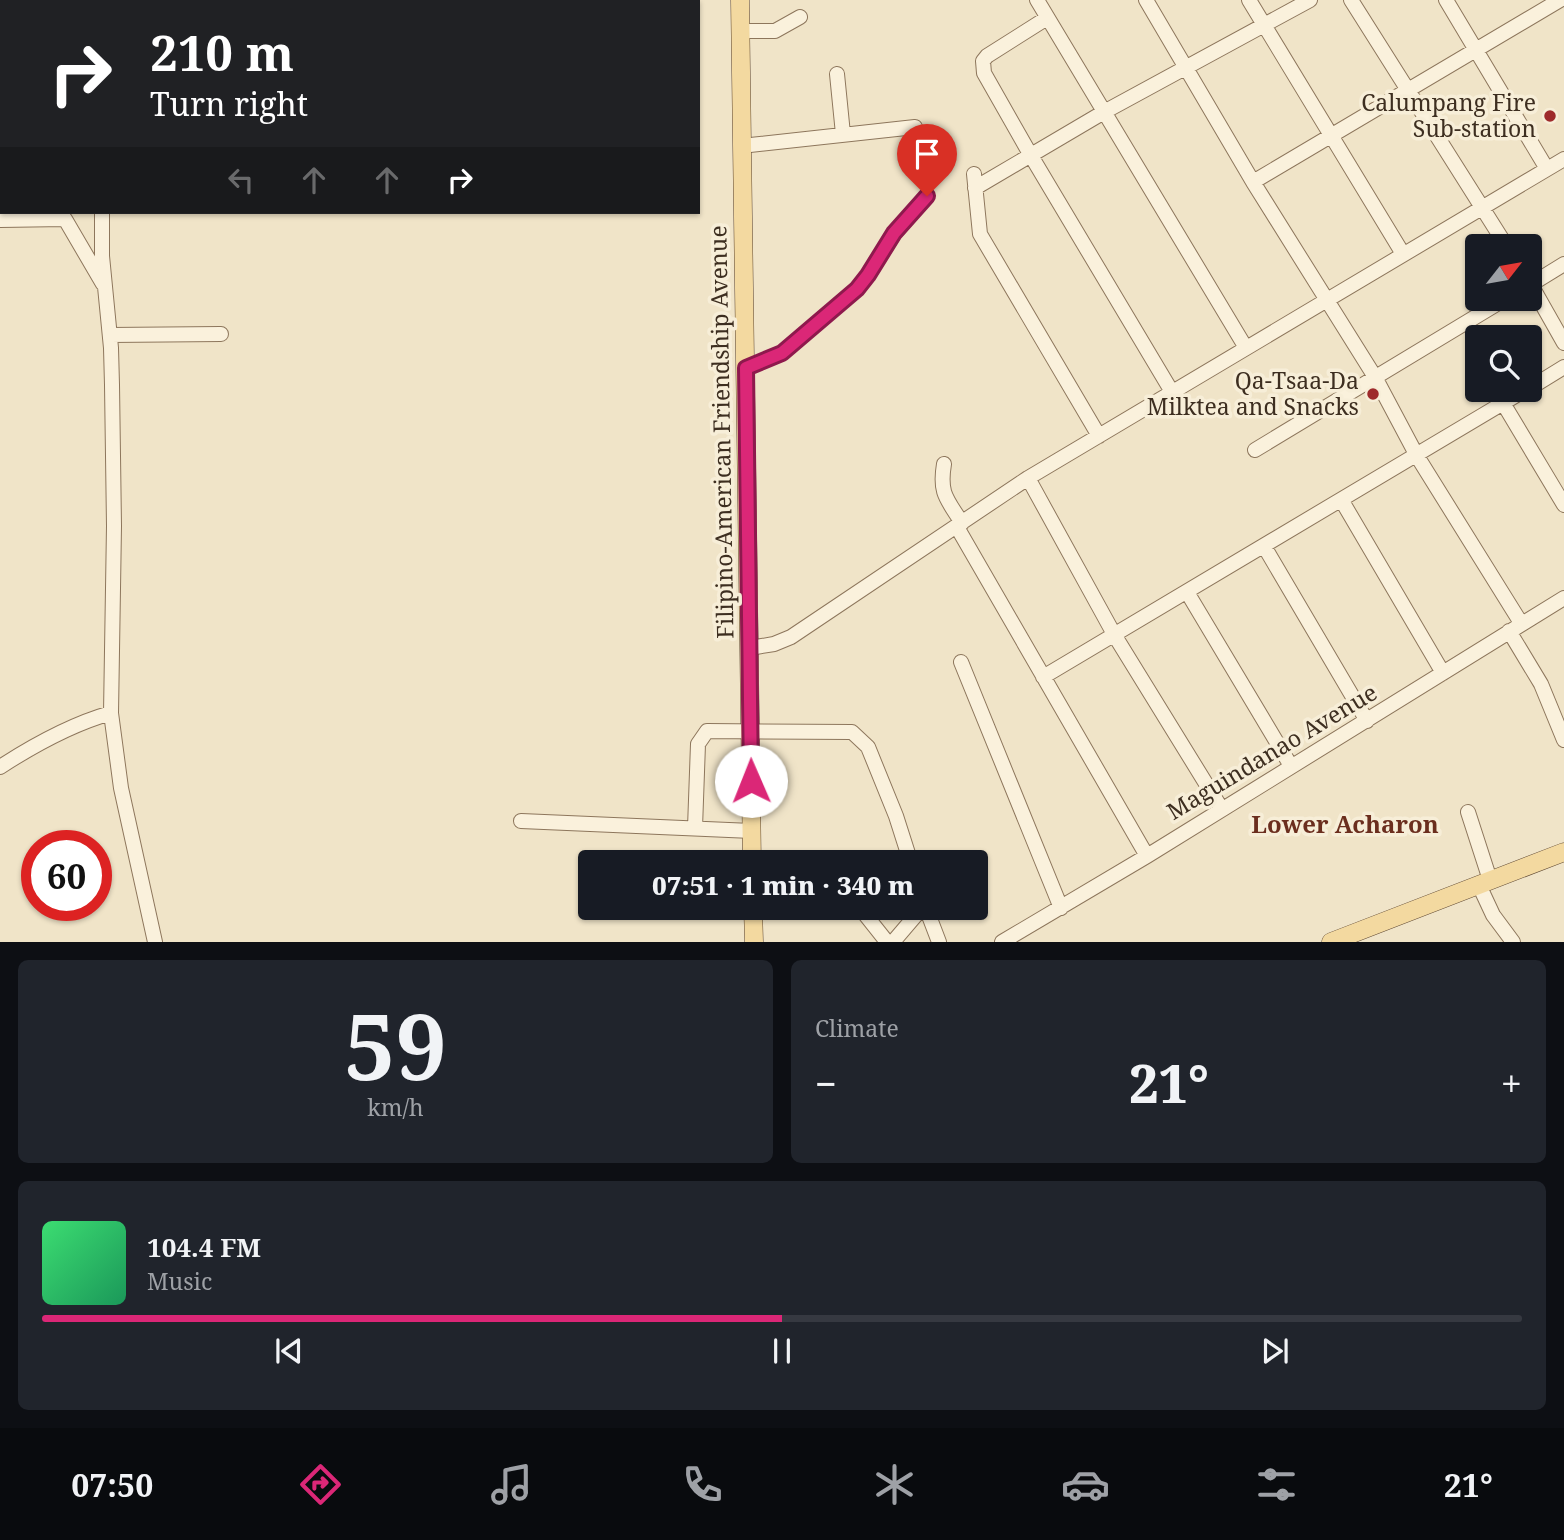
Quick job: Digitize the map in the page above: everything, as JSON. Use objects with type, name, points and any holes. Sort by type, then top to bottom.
[{"type":"main road","name":"Filipino-American Friendship Avenue","points":[[740,0],[752,850]]},
{"type":"main road","points":[[1331,942],[1564,852]]},
{"type":"main road","points":[[753,920],[754,942]]},
{"type":"street","points":[[1037,0],[1246,348]]},
{"type":"street","points":[[1146,0],[1253,182],[1374,377],[1515,627],[1564,740]]},
{"type":"street","points":[[1249,0],[1403,254]]},
{"type":"street","points":[[1099,436],[980,234],[974,181],[1030,154],[1185,66],[1310,0]]},
{"type":"street","points":[[1351,0],[1499,234]]},
{"type":"street","points":[[1446,0],[1547,169]]},
{"type":"street","points":[[1253,182],[1559,4]]},
{"type":"street","points":[[741,31],[775,31],[800,17]]},
{"type":"street","points":[[1047,18],[983,61],[984,73],[1172,392]]},
{"type":"street","points":[[837,74],[843,134]]},
{"type":"street","points":[[741,146],[915,127]]},
{"type":"street","points":[[750,648],[774,644],[791,637],[1028,478],[1564,159]]},
{"type":"street","points":[[746,368],[782,353],[849,296],[868,275],[894,233],[927,196]]},
{"type":"street","points":[[102,214],[102,256],[110,335],[114,526],[111,713],[121,788],[155,942]]},
{"type":"street","points":[[0,220],[63,216],[106,288]]},
{"type":"street","points":[[1542,277],[1564,264]]},
{"type":"street","points":[[1542,305],[1564,344]]},
{"type":"street","points":[[1255,450],[1483,312]]},
{"type":"street","points":[[110,335],[221,334]]},
{"type":"street","points":[[1542,380],[1564,368]]},
{"type":"street","points":[[1043,677],[1503,403],[1564,505]]},
{"type":"street","points":[[944,464],[944,495],[1043,677],[1147,856]]},
{"type":"street","points":[[1028,478],[1115,636],[1221,808]]},
{"type":"street","points":[[1342,501],[1443,673]]},
{"type":"street","points":[[1264,546],[1367,722]]},
{"type":"street","points":[[1186,592],[1291,766]]},
{"type":"street","name":"Maguindanao Avenue","points":[[1002,942],[1367,722],[1564,598]]},
{"type":"street","points":[[961,662],[1061,908]]},
{"type":"street","points":[[0,767],[91,719],[111,713]]},
{"type":"street","points":[[695,828],[699,739],[707,731],[852,732],[868,747],[907,850]]},
{"type":"street","points":[[1468,812],[1493,915],[1513,942]]},
{"type":"street","points":[[521,821],[752,831]]},
{"type":"street","points":[[870,920],[887,942]]},
{"type":"street","points":[[893,942],[913,920]]},
{"type":"street","points":[[929,920],[939,942]]},
{"type":"place","name":"Calumpang Fire Sub-station","points":[[1550,116]]},
{"type":"place","name":"Qa-Tsaa-Da Milktea and Snacks","points":[[1373,394]]},
{"type":"district","name":"Lower Acharon","points":[[1345,825]]},
{"type":"route","points":[[751,781],[746,368],[782,353],[857,289],[894,233],[927,196]]}]
